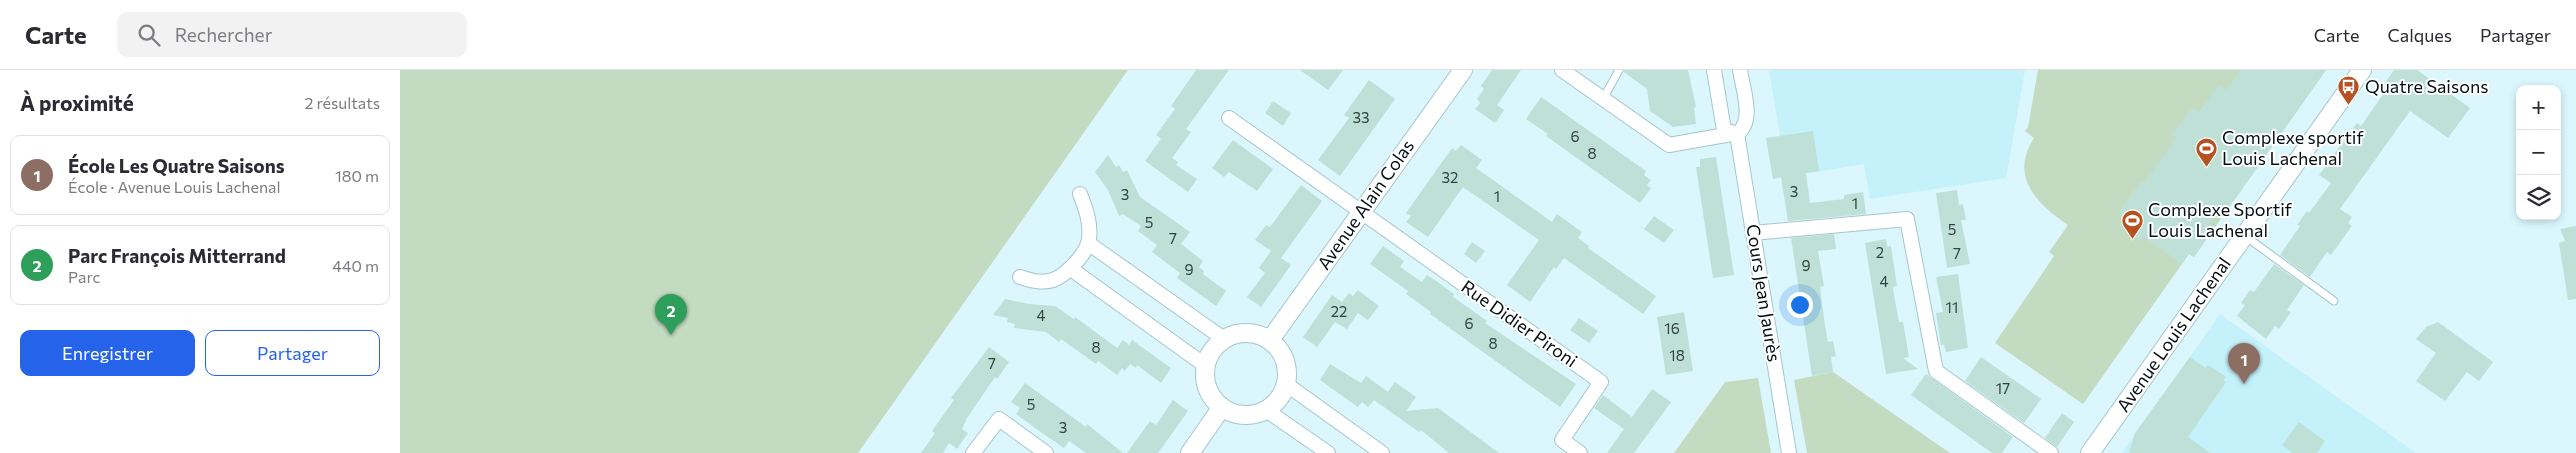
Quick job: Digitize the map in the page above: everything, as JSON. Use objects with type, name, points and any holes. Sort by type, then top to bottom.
[{"type":"street","name":"Avenue Alain Colas","points":[[1270,340],[1462,70]]},
{"type":"street","points":[[1562,70],[1668,145],[1734,134],[1744,128],[1748,120],[1740,70]]},
{"type":"street","name":"Cours Jean Jaurès","points":[[1714,70],[1724,130],[1734,134],[1753,233],[1789,453]]},
{"type":"street","name":"Avenue Louis Lachenal","points":[[2090,453],[2362,70]]},
{"type":"street","points":[[1229,118],[1361,212]]},
{"type":"street","points":[[1020,277],[1032,282],[1052,281],[1071,269],[1088,243],[1088,216],[1080,194]]},
{"type":"street","name":"Rue Didier Pironi","points":[[1361,212],[1601,382],[1562,440],[1580,453]]},
{"type":"street","points":[[1753,233],[1907,219],[1936,371],[2051,453]]},
{"type":"street","points":[[1088,243],[1224,339]]},
{"type":"street","points":[[1071,269],[1206,366]]},
{"type":"street","points":[[1247,332],[1270,340],[1279,349],[1285,360],[1287,372],[1286,384],[1278,399],[1266,410],[1244,415],[1222,407],[1208,389],[1206,366],[1216,346],[1224,339],[1235,334],[1247,332]]},
{"type":"street","points":[[1286,384],[1382,453]]},
{"type":"street","points":[[1190,453],[1222,407]]},
{"type":"street","points":[[1266,410],[1328,453]]},
{"type":"street","points":[[973,453],[998,419],[1046,453]]},
{"type":"lane","points":[[1603,99],[1619,70]]},
{"type":"lane","points":[[2244,236],[2334,301]]},
{"type":"shaded area","points":[[1769,70],[2025,70],[2006,178],[1870,199],[1864,164],[1773,179],[1766,138],[1780,136]]},
{"type":"shaded area","points":[[2220,314],[2416,453],[2122,453]]},
{"type":"green space","points":[[400,70],[1128,70],[858,453],[400,453]]},
{"type":"green space","name":"Complexe Sportif Louis Lachenal","points":[[2038,70],[2326,70],[2194,257],[2189,254],[2083,404],[1995,343],[2054,256],[2049,252],[2068,225],[2037,199],[2026,177],[2024,165],[2027,152],[2034,138],[2025,131],[2028,127]]},
{"type":"green space","points":[[1833,372],[1950,453],[1807,453],[1794,380]]},
{"type":"green space","points":[[1758,378],[1771,453],[1674,453],[1725,382]]},
{"type":"building","points":[[1196,70],[1229,70],[1186,129],[1191,132],[1172,158],[1178,162],[1176,165],[1197,179],[1188,192],[1145,161],[1161,139],[1156,135],[1175,109],[1171,106]]},
{"type":"building","points":[[1300,70],[1343,70],[1328,90]]},
{"type":"building","points":[[1492,70],[1521,70],[1497,105],[1504,110],[1495,123],[1475,109],[1480,103],[1477,99],[1484,89],[1481,86]]},
{"type":"building","points":[[1624,70],[1688,70],[1696,107],[1694,108],[1696,124],[1673,127],[1650,111],[1647,89],[1624,72]]},
{"type":"building","name":"Complexe sportif Louis Lachenal","points":[[2241,70],[2326,70],[2238,195],[2229,206],[2224,203],[2206,228],[2211,232],[2194,257],[2189,254],[2182,264],[2144,237],[2141,241],[2119,226],[2126,217],[2119,212],[2141,181],[2144,183],[2176,138],[2172,135],[2192,107],[2199,112],[2219,85],[2226,90]]},
{"type":"building","points":[[2394,70],[2417,70],[2470,108],[2448,138],[2410,111],[2340,209],[2352,217],[2348,223],[2352,226],[2331,255],[2327,252],[2310,277],[2280,255],[2300,226],[2297,225],[2307,211],[2309,213],[2331,183],[2319,175],[2357,123],[2361,126],[2384,93],[2380,90]]},
{"type":"building","points":[[1369,80],[1395,99],[1340,176],[1318,160],[1349,118],[1344,115]]},
{"type":"building","points":[[1541,97],[1646,171],[1644,175],[1651,180],[1647,185],[1651,188],[1640,203],[1546,136],[1548,134],[1526,119]]},
{"type":"building","points":[[1273,101],[1291,113],[1283,126],[1265,113]]},
{"type":"building","points":[[1813,131],[1819,171],[1806,173],[1810,203],[1844,199],[1844,195],[1863,192],[1866,214],[1788,221],[1781,177],[1773,179],[1766,138]]},
{"type":"building","points":[[1233,140],[1273,169],[1257,191],[1229,172],[1224,177],[1212,168]]},
{"type":"building","points":[[1461,145],[1482,160],[1476,168],[1552,222],[1557,214],[1582,232],[1578,238],[1589,246],[1588,248],[1656,296],[1643,314],[1564,258],[1556,269],[1554,267],[1530,302],[1507,285],[1539,240],[1463,187],[1428,237],[1406,222],[1411,216],[1406,213],[1452,148],[1456,151]]},
{"type":"building","points":[[1108,155],[1116,167],[1119,165],[1123,172],[1127,170],[1140,197],[1190,232],[1181,244],[1203,261],[1199,267],[1204,271],[1203,274],[1226,291],[1216,306],[1177,278],[1180,273],[1152,252],[1157,245],[1138,231],[1141,226],[1123,214],[1119,216],[1108,190],[1095,172]]},
{"type":"building","points":[[1716,157],[1734,275],[1713,278],[1696,167],[1700,167],[1700,159]]},
{"type":"building","points":[[1301,185],[1322,201],[1281,258],[1291,265],[1261,307],[1247,297],[1265,273],[1259,268],[1271,251],[1255,240],[1266,225],[1270,227]]},
{"type":"building","points":[[1957,190],[1959,205],[1963,204],[1966,220],[1961,220],[1970,264],[1947,268],[1936,193]]},
{"type":"building","points":[[1654,216],[1674,230],[1664,243],[1644,229]]},
{"type":"building","points":[[2576,226],[2576,299],[2568,300],[2559,243],[2565,241],[2560,229]]},
{"type":"building","points":[[1834,234],[1836,249],[1818,251],[1824,286],[1820,287],[1825,326],[1828,342],[1833,341],[1836,356],[1831,357],[1833,372],[1812,376],[1791,238]]},
{"type":"building","points":[[1886,239],[1887,247],[1891,246],[1897,286],[1893,287],[1894,295],[1899,322],[1903,322],[1909,357],[1903,358],[1918,369],[1886,374],[1865,243]]},
{"type":"building","points":[[1472,242],[1485,251],[1476,263],[1464,254]]},
{"type":"building","points":[[1383,246],[1404,261],[1400,267],[1422,282],[1427,275],[1454,294],[1453,297],[1487,321],[1485,323],[1576,384],[1560,407],[1430,314],[1431,312],[1406,294],[1408,291],[1370,264]]},
{"type":"building","points":[[2274,264],[2304,285],[2287,310],[2291,312],[2279,329],[2275,326],[2266,339],[2237,316],[2245,305],[2241,303],[2250,290],[2254,292]]},
{"type":"building","points":[[1958,274],[1968,348],[1946,352],[1944,345],[1941,345],[1936,313],[1943,312],[1936,277]]},
{"type":"building","points":[[1358,290],[1379,306],[1368,320],[1358,313],[1347,329],[1335,322],[1317,347],[1303,337],[1332,295],[1342,302],[1349,293],[1353,296]]},
{"type":"building","points":[[1005,299],[1029,304],[1055,306],[1074,319],[1075,317],[1117,348],[1123,340],[1129,345],[1132,340],[1171,368],[1161,383],[1137,365],[1136,368],[1130,364],[1125,371],[1122,368],[1117,375],[1098,361],[1096,364],[1061,339],[1059,342],[1046,332],[1014,328],[1015,324],[1007,322],[1008,318],[993,315]]},
{"type":"building","points":[[1684,312],[1693,371],[1666,375],[1657,317]]},
{"type":"building","points":[[1579,318],[1598,331],[1589,343],[1570,330]]},
{"type":"building","points":[[2438,322],[2493,362],[2479,381],[2467,372],[2445,401],[2416,381],[2436,353],[2416,339],[2426,327]]},
{"type":"building","points":[[989,347],[1009,362],[997,379],[995,377],[967,418],[962,429],[968,433],[957,449],[949,443],[943,453],[921,453],[935,433],[932,431],[954,400],[951,398]]},
{"type":"building","points":[[1981,357],[2041,399],[2024,423],[1965,381]]},
{"type":"building","points":[[2190,357],[2205,368],[2208,365],[2226,377],[2223,380],[2226,382],[2188,437],[2210,453],[2129,453],[2135,433]]},
{"type":"building","points":[[1330,364],[1361,383],[1366,376],[1388,392],[1395,382],[1416,397],[1406,411],[1438,408],[1499,453],[1449,453],[1421,430],[1419,432],[1374,400],[1368,407],[1362,402],[1358,407],[1320,380]]},
{"type":"building","points":[[1926,374],[2013,437],[2002,453],[1992,453],[1911,395]]},
{"type":"building","points":[[1025,383],[1086,427],[1087,424],[1123,453],[1086,453],[1069,441],[1064,448],[1038,430],[1016,414],[1020,408],[1011,402]]},
{"type":"building","points":[[1652,389],[1671,402],[1634,453],[1607,453],[1624,429],[1594,408],[1603,395],[1632,417]]},
{"type":"building","points":[[1173,400],[1188,411],[1158,453],[1127,453],[1150,421],[1156,425]]},
{"type":"building","points":[[2062,413],[2074,422],[2057,447],[2045,438]]},
{"type":"building","points":[[2299,422],[2325,441],[2317,453],[2293,453],[2282,445]]},
{"type":"place","name":"Quatre Saisons","points":[[2349,106]]},
{"type":"place","name":"Complexe sportif Louis Lachenal","points":[[2206,167]]},
{"type":"place","name":"Complexe Sportif Louis Lachenal","points":[[2132,239]]},
{"type":"place","name":"Parc François Mitterrand","points":[[671,335]]},
{"type":"place","name":"École Les Quatre Saisons","points":[[2244,384]]}]
